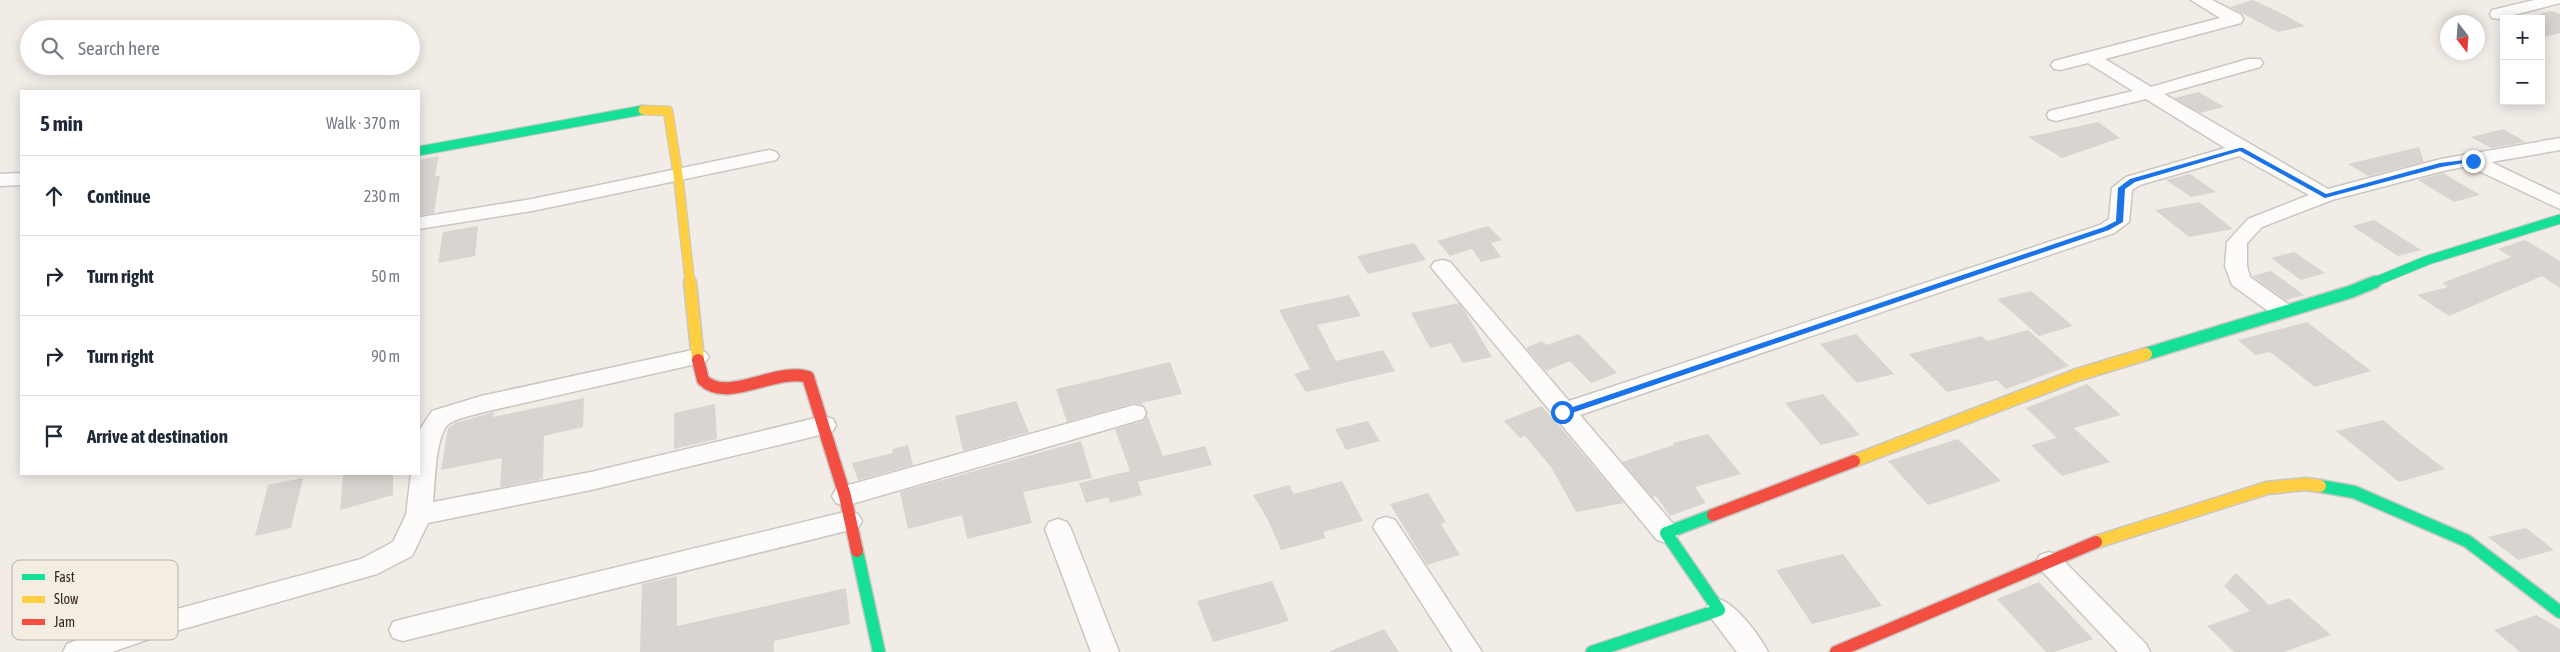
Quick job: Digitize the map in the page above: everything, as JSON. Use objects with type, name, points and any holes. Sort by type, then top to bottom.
[{"type":"street","points":[[2060,65],[2235,19],[2199,0]]},
{"type":"street","points":[[2498,14],[2554,0]]},
{"type":"street","points":[[2090,57],[2241,149],[2325,196]]},
{"type":"street","points":[[2056,115],[2149,93],[2254,63]]},
{"type":"street","points":[[420,151],[657,109],[668,111],[678,175],[697,357],[703,379],[708,385],[718,388],[731,388],[783,375],[803,374],[808,377],[824,424],[847,508],[879,652]]},
{"type":"street","points":[[2283,311],[2240,280],[2236,266],[2237,242],[2255,223],[2325,196],[2440,165],[2473,161],[2560,144]]},
{"type":"street","points":[[1562,412],[2107,229],[2119,222],[2122,188],[2133,181],[2241,149]]},
{"type":"street","points":[[421,223],[532,205],[769,156]]},
{"type":"street","points":[[2473,161],[2560,203]]},
{"type":"street","points":[[0,180],[20,180]]},
{"type":"street","points":[[1666,533],[2077,374],[2350,292],[2428,260],[2560,219]]},
{"type":"street","points":[[1442,267],[1562,412],[1666,533],[1719,610],[1754,652]]},
{"type":"street","points":[[178,620],[368,567],[403,549],[419,515],[427,442],[433,426],[441,417],[481,404],[697,357]]},
{"type":"street","points":[[402,630],[847,508],[1134,413]]},
{"type":"street","points":[[419,515],[590,481],[824,424]]},
{"type":"street","points":[[1836,652],[2049,562],[2082,546],[2267,488],[2306,484],[2354,492],[2467,541],[2560,612]]},
{"type":"street","points":[[1386,527],[1468,652]]},
{"type":"street","points":[[1058,529],[1105,652]]},
{"type":"street","points":[[2049,562],[2136,652]]},
{"type":"street","points":[[1592,652],[1719,610]]},
{"type":"street","points":[[77,652],[113,640]]},
{"type":"building","points":[[2253,0],[2305,26],[2278,32],[2230,7]]},
{"type":"building","points":[[2552,11],[2560,14],[2560,33],[2545,37],[2545,15],[2541,15],[2541,13]]},
{"type":"building","points":[[2199,92],[2224,107],[2200,113],[2174,98]]},
{"type":"building","points":[[2098,122],[2120,138],[2062,158],[2028,137]]},
{"type":"building","points":[[2503,129],[2526,142],[2491,148],[2471,137]]},
{"type":"building","points":[[2419,147],[2424,162],[2368,176],[2348,164]]},
{"type":"building","points":[[439,156],[435,176],[440,176],[434,213],[420,215],[420,160]]},
{"type":"building","points":[[2443,173],[2480,195],[2454,202],[2418,180]]},
{"type":"building","points":[[2190,174],[2216,192],[2191,197],[2166,180]]},
{"type":"building","points":[[2199,202],[2233,229],[2189,237],[2155,210]]},
{"type":"building","points":[[2374,220],[2421,250],[2398,256],[2352,226]]},
{"type":"building","points":[[478,226],[475,256],[438,263],[443,232]]},
{"type":"building","points":[[1488,226],[1502,240],[1491,243],[1501,257],[1481,262],[1472,249],[1450,256],[1437,241]]},
{"type":"building","points":[[2525,240],[2560,261],[2560,288],[2542,276],[2449,316],[2417,295],[2448,287],[2442,283],[2511,257],[2498,249]]},
{"type":"building","points":[[1414,243],[1426,260],[1368,274],[1357,256]]},
{"type":"building","points":[[2294,252],[2325,273],[2301,280],[2271,258]]},
{"type":"building","points":[[2271,271],[2304,295],[2286,300],[2252,276]]},
{"type":"building","points":[[2031,291],[2073,326],[2039,336],[1997,299]]},
{"type":"building","points":[[1349,295],[1361,316],[1317,325],[1336,361],[1383,350],[1395,371],[1306,392],[1294,374],[1310,369],[1279,310]]},
{"type":"building","points":[[1459,303],[1492,357],[1463,363],[1451,343],[1430,348],[1411,313]]},
{"type":"building","points":[[2307,322],[2371,371],[2315,387],[2270,352],[2255,355],[2238,340]]},
{"type":"building","points":[[2028,330],[2069,366],[2006,389],[1997,380],[1947,392],[1909,354],[1982,336],[1987,341]]},
{"type":"building","points":[[1579,334],[1617,373],[1591,383],[1570,361],[1546,371],[1526,348],[1542,341],[1546,345]]},
{"type":"building","points":[[1856,334],[1894,374],[1857,383],[1820,344]]},
{"type":"building","points":[[1170,362],[1182,394],[1142,403],[1143,405],[1134,403],[1067,422],[1056,389]]},
{"type":"building","points":[[2087,384],[2121,415],[2074,428],[2110,462],[2062,476],[2031,445],[2057,438],[2026,408]]},
{"type":"building","points":[[1823,394],[1860,435],[1821,445],[1785,403]]},
{"type":"building","points":[[584,398],[583,427],[544,436],[543,479],[500,487],[502,458],[441,470],[448,428],[455,423],[494,412],[493,417]]},
{"type":"building","points":[[1016,401],[1029,432],[963,451],[955,416]]},
{"type":"building","points":[[715,404],[717,439],[674,449],[674,413]]},
{"type":"building","points":[[1541,406],[1624,503],[1576,512],[1551,467],[1525,436],[1520,438],[1504,421]]},
{"type":"building","points":[[1147,415],[1163,456],[1205,446],[1212,465],[1138,482],[1142,495],[1110,503],[1108,497],[1086,503],[1079,483],[1130,471],[1115,429],[1144,421]]},
{"type":"building","points":[[2383,420],[2445,469],[2399,482],[2336,431]]},
{"type":"building","points":[[1368,421],[1380,441],[1346,450],[1335,429]]},
{"type":"building","points":[[1708,434],[1741,474],[1695,487],[1706,503],[1670,516],[1656,496],[1652,497],[1622,462],[1674,445],[1673,443]]},
{"type":"building","points":[[1958,439],[2001,481],[1928,505],[1888,461]]},
{"type":"building","points":[[1081,441],[1092,478],[1023,492],[1032,523],[967,539],[962,515],[908,529],[900,492]]},
{"type":"building","points":[[908,445],[913,465],[858,480],[852,463],[893,453],[892,449]]},
{"type":"building","points":[[343,475],[393,475],[393,495],[340,510]]},
{"type":"building","points":[[303,478],[291,528],[255,536],[268,485]]},
{"type":"building","points":[[1342,481],[1363,521],[1323,532],[1326,538],[1281,550],[1268,520],[1253,495],[1289,485],[1294,494]]},
{"type":"building","points":[[1428,493],[1446,522],[1441,524],[1460,555],[1427,565],[1390,504]]},
{"type":"building","points":[[2526,528],[2554,550],[2518,560],[2488,537]]},
{"type":"building","points":[[1843,554],[1882,606],[1812,624],[1776,570]]},
{"type":"building","points":[[2236,573],[2269,605],[2289,598],[2331,635],[2284,652],[2234,652],[2207,626],[2250,611],[2224,586]]},
{"type":"building","points":[[677,576],[677,626],[846,588],[850,624],[774,641],[774,652],[640,652],[642,584]]},
{"type":"building","points":[[1272,581],[1289,621],[1213,642],[1197,601]]},
{"type":"building","points":[[2039,582],[2093,639],[2054,652],[2046,652],[1997,599]]},
{"type":"building","points":[[2536,615],[2560,629],[2560,652],[2520,652],[2494,630]]},
{"type":"building","points":[[1384,629],[1399,652],[1330,652],[1330,651]]},
{"type":"traffic: fast","points":[[420,151],[643,110]]},
{"type":"traffic: fast","points":[[2146,354],[2350,292],[2428,260],[2560,219]]},
{"type":"traffic: fast","points":[[2320,486],[2354,492],[2467,541],[2560,612]]},
{"type":"traffic: fast","points":[[1592,652],[1719,610],[1666,533],[1713,515]]},
{"type":"traffic: fast","points":[[857,551],[879,652]]},
{"type":"traffic: slow","points":[[643,110],[668,111],[678,175],[698,360]]},
{"type":"traffic: slow","points":[[1854,461],[2077,375],[2146,354]]},
{"type":"traffic: slow","points":[[2096,542],[2267,488],[2306,484],[2320,486]]},
{"type":"traffic: jam","points":[[698,360],[703,380],[715,388],[741,387],[784,375],[797,374],[808,377],[845,496],[857,551]]},
{"type":"traffic: jam","points":[[1713,515],[1854,461]]},
{"type":"traffic: jam","points":[[1836,652],[2096,542]]},
{"type":"route","points":[[1562,412],[2107,229],[2119,222],[2122,188],[2133,181],[2241,149],[2325,196],[2440,165],[2473,161]]}]
